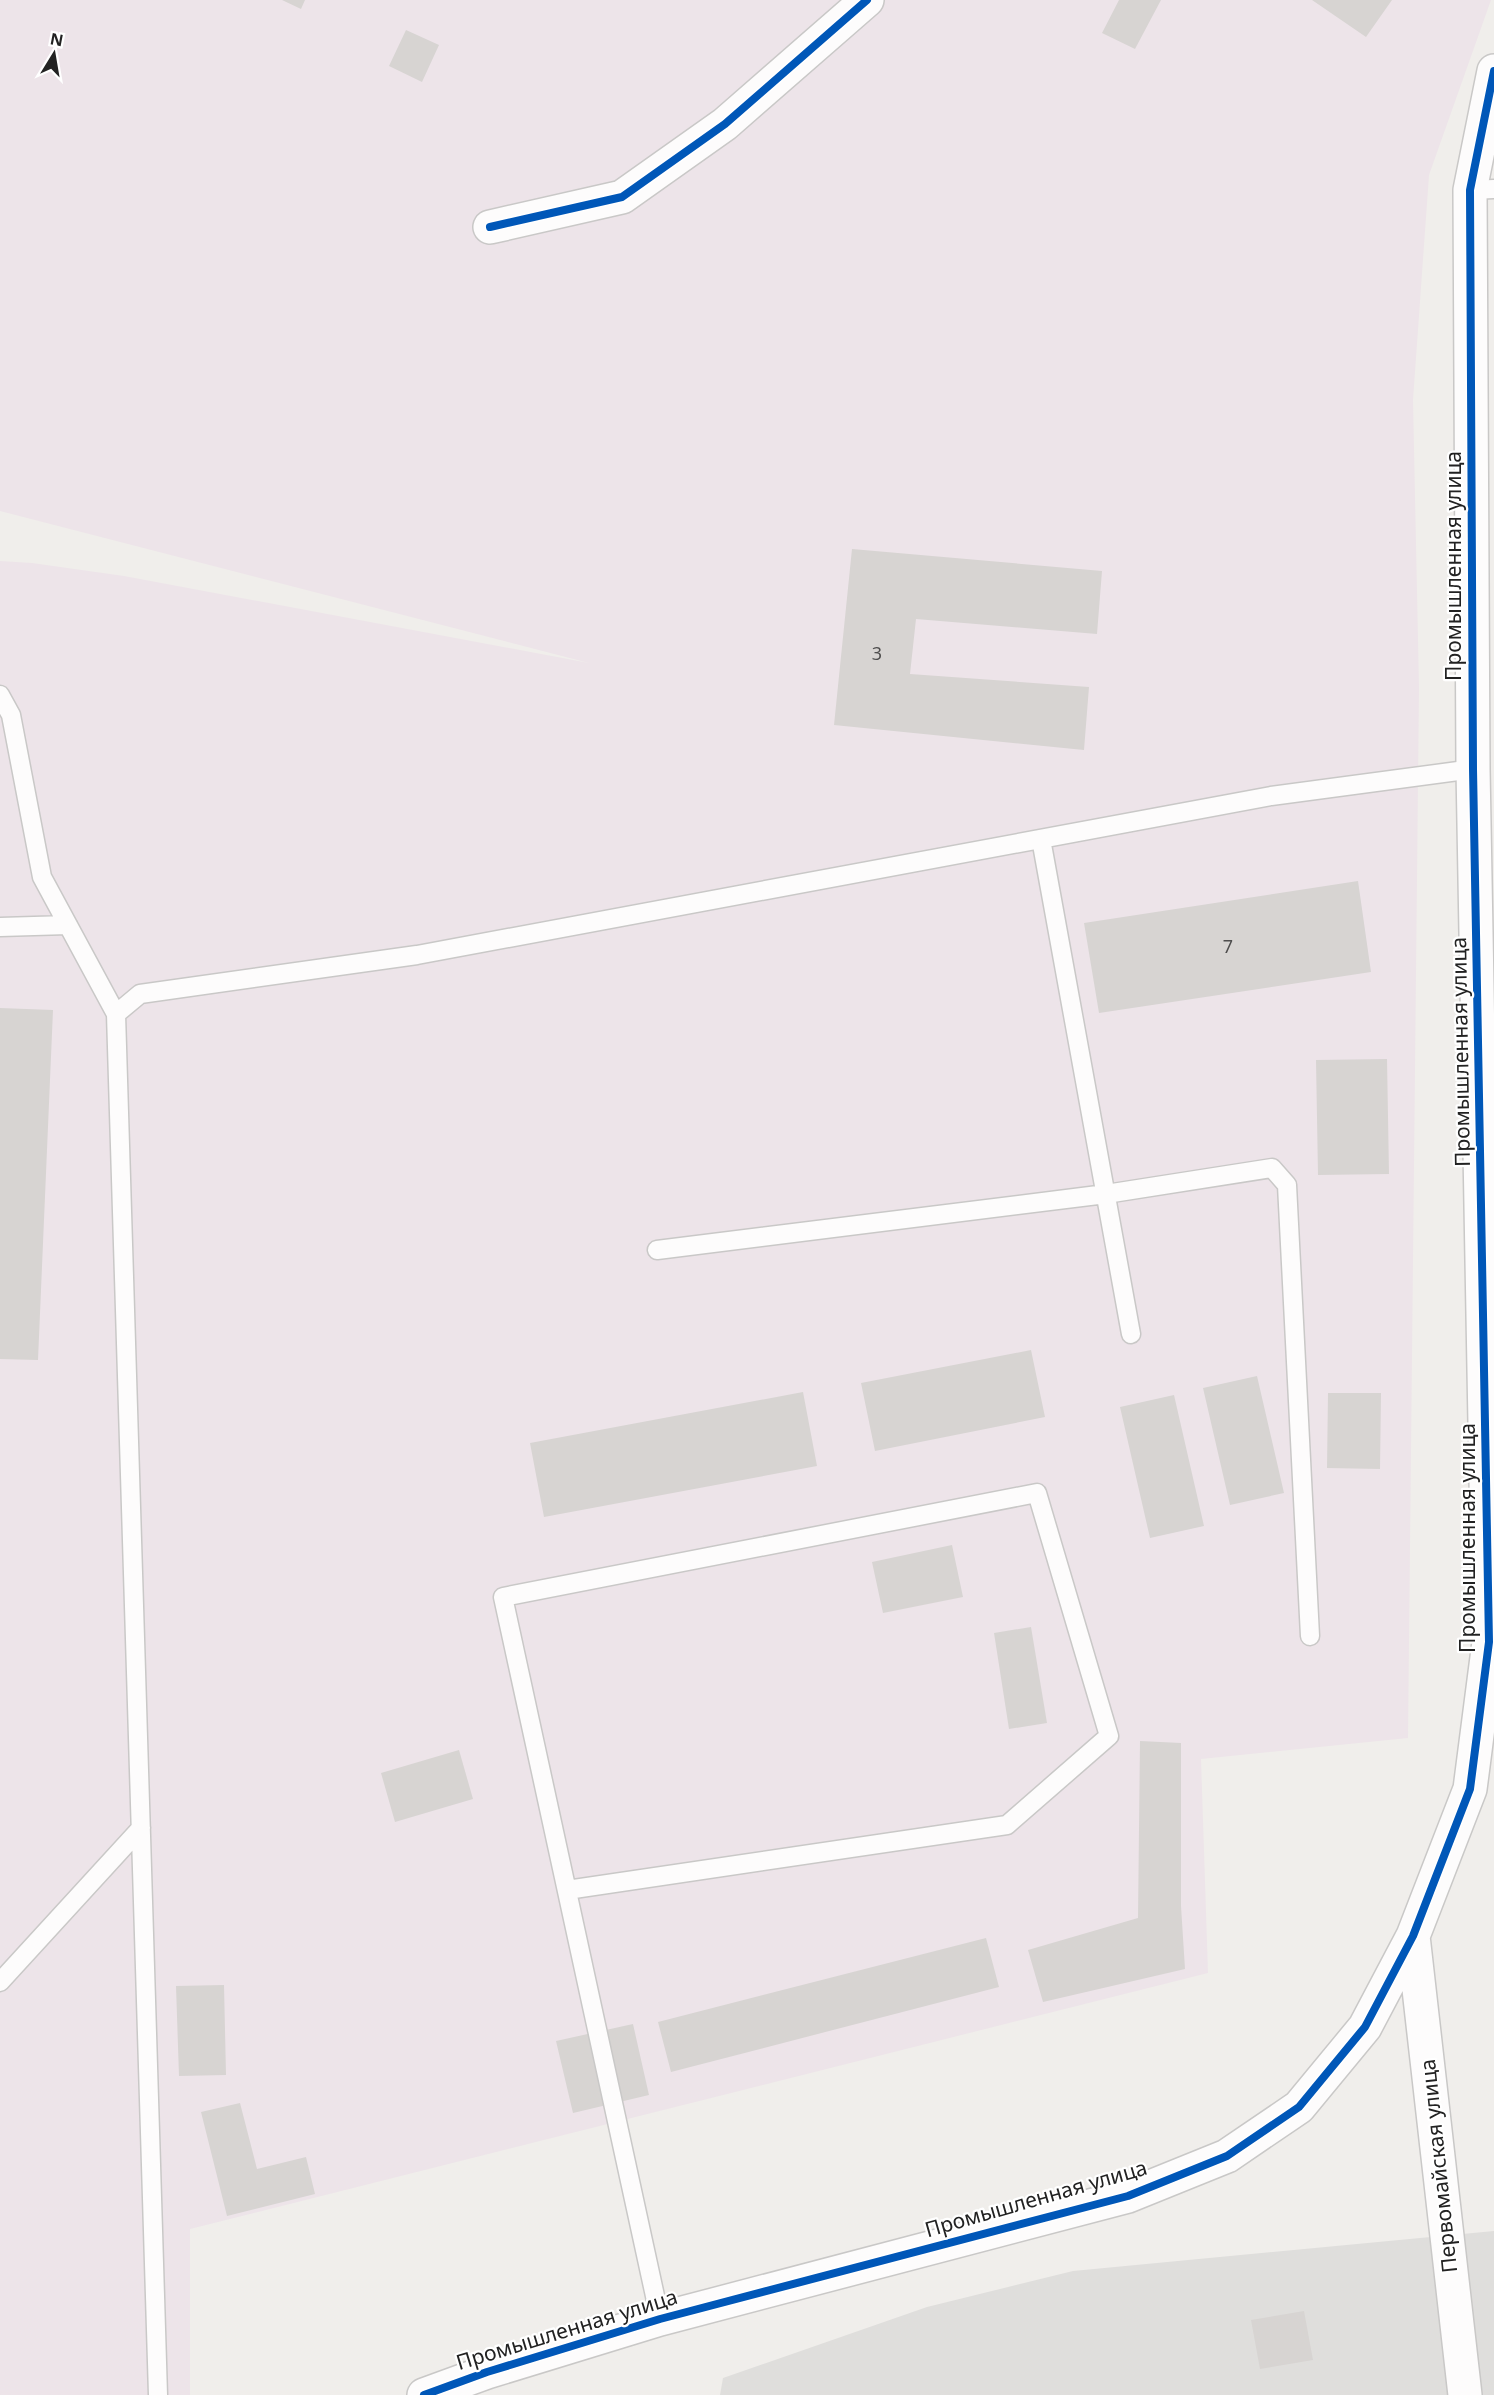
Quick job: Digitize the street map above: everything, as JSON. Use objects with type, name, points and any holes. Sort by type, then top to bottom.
[{"type":"street","points":[[490,226],[622,197],[725,124],[867,0]]},
{"type":"street","name":"Промышленная улица","points":[[424,2395],[485,2384],[660,2319],[1128,2196],[1227,2156],[1299,2107],[1365,2027],[1413,1936],[1470,1789],[1491,1642],[1489,1312],[1473,769],[1482,189],[1494,70]]},
{"type":"street","name":"Первомайская улица","points":[[1413,1936],[1465,2395]]},
{"type":"lane","points":[[0,695],[11,715],[42,876],[116,1014],[158,2395]]},
{"type":"lane","points":[[116,1014],[140,994],[417,955],[1271,796],[1473,769]]},
{"type":"lane","points":[[1041,839],[1131,1334]]},
{"type":"lane","points":[[0,927],[68,925]]},
{"type":"lane","points":[[657,1250],[1106,1194],[1272,1168],[1287,1185],[1310,1636]]},
{"type":"lane","points":[[567,1890],[1007,1825],[1109,1736],[1037,1492],[503,1597],[660,2319]]},
{"type":"lane","points":[[0,1982],[141,1828]]},
{"type":"shaded area","points":[[0,0],[1491,0],[1429,175],[1413,400],[1419,688],[1408,1738],[1201,1759],[1208,1973],[190,2229],[190,2395],[0,2395],[0,561],[32,563],[124,576],[589,663],[0,511]]},
{"type":"shaded area","points":[[1494,2231],[1494,2395],[720,2395],[723,2378],[927,2307],[1073,2271]]},
{"type":"building","points":[[282,0],[305,0],[301,9]]},
{"type":"building","points":[[1119,0],[1161,0],[1135,49],[1102,33]]},
{"type":"building","points":[[1312,0],[1392,0],[1366,37]]},
{"type":"building","points":[[406,30],[439,45],[422,82],[389,66]]},
{"type":"building","points":[[852,549],[1102,571],[1097,634],[916,619],[910,674],[1089,687],[1084,750],[834,725]]},
{"type":"building","points":[[1358,881],[1371,972],[1099,1013],[1084,923]]},
{"type":"building","points":[[0,1008],[53,1010],[38,1360],[0,1359]]},
{"type":"building","points":[[1387,1059],[1389,1174],[1318,1175],[1316,1060]]},
{"type":"building","points":[[1031,1350],[1045,1417],[875,1451],[861,1383]]},
{"type":"building","points":[[1257,1376],[1284,1493],[1230,1505],[1203,1388]]},
{"type":"building","points":[[803,1392],[817,1466],[544,1517],[530,1443]]},
{"type":"building","points":[[1328,1393],[1381,1393],[1380,1469],[1327,1468]]},
{"type":"building","points":[[1174,1395],[1204,1526],[1150,1538],[1120,1407]]},
{"type":"building","points":[[952,1545],[963,1597],[883,1613],[872,1562]]},
{"type":"building","points":[[1031,1627],[1047,1723],[1009,1729],[994,1633]]},
{"type":"building","points":[[1140,1741],[1181,1743],[1181,1906],[1185,1969],[1043,2002],[1028,1950],[1138,1918]]},
{"type":"building","points":[[459,1750],[473,1799],[395,1822],[381,1773]]},
{"type":"building","points":[[986,1938],[999,1987],[671,2072],[658,2022]]},
{"type":"building","points":[[224,1985],[226,2075],[179,2076],[176,1986]]},
{"type":"building","points":[[633,2024],[649,2095],[573,2113],[556,2041]]},
{"type":"building","points":[[240,2103],[257,2169],[306,2157],[315,2194],[227,2216],[201,2112]]},
{"type":"building","points":[[1304,2311],[1313,2360],[1260,2369],[1251,2320]]},
{"type":"cycle path","points":[[490,227],[622,197],[725,124],[867,0]]},
{"type":"cycle path","points":[[424,2395],[487,2372],[660,2319],[1128,2196],[1227,2156],[1299,2107],[1365,2027],[1413,1936],[1470,1789],[1489,1642],[1473,769],[1470,190],[1494,71]]}]
